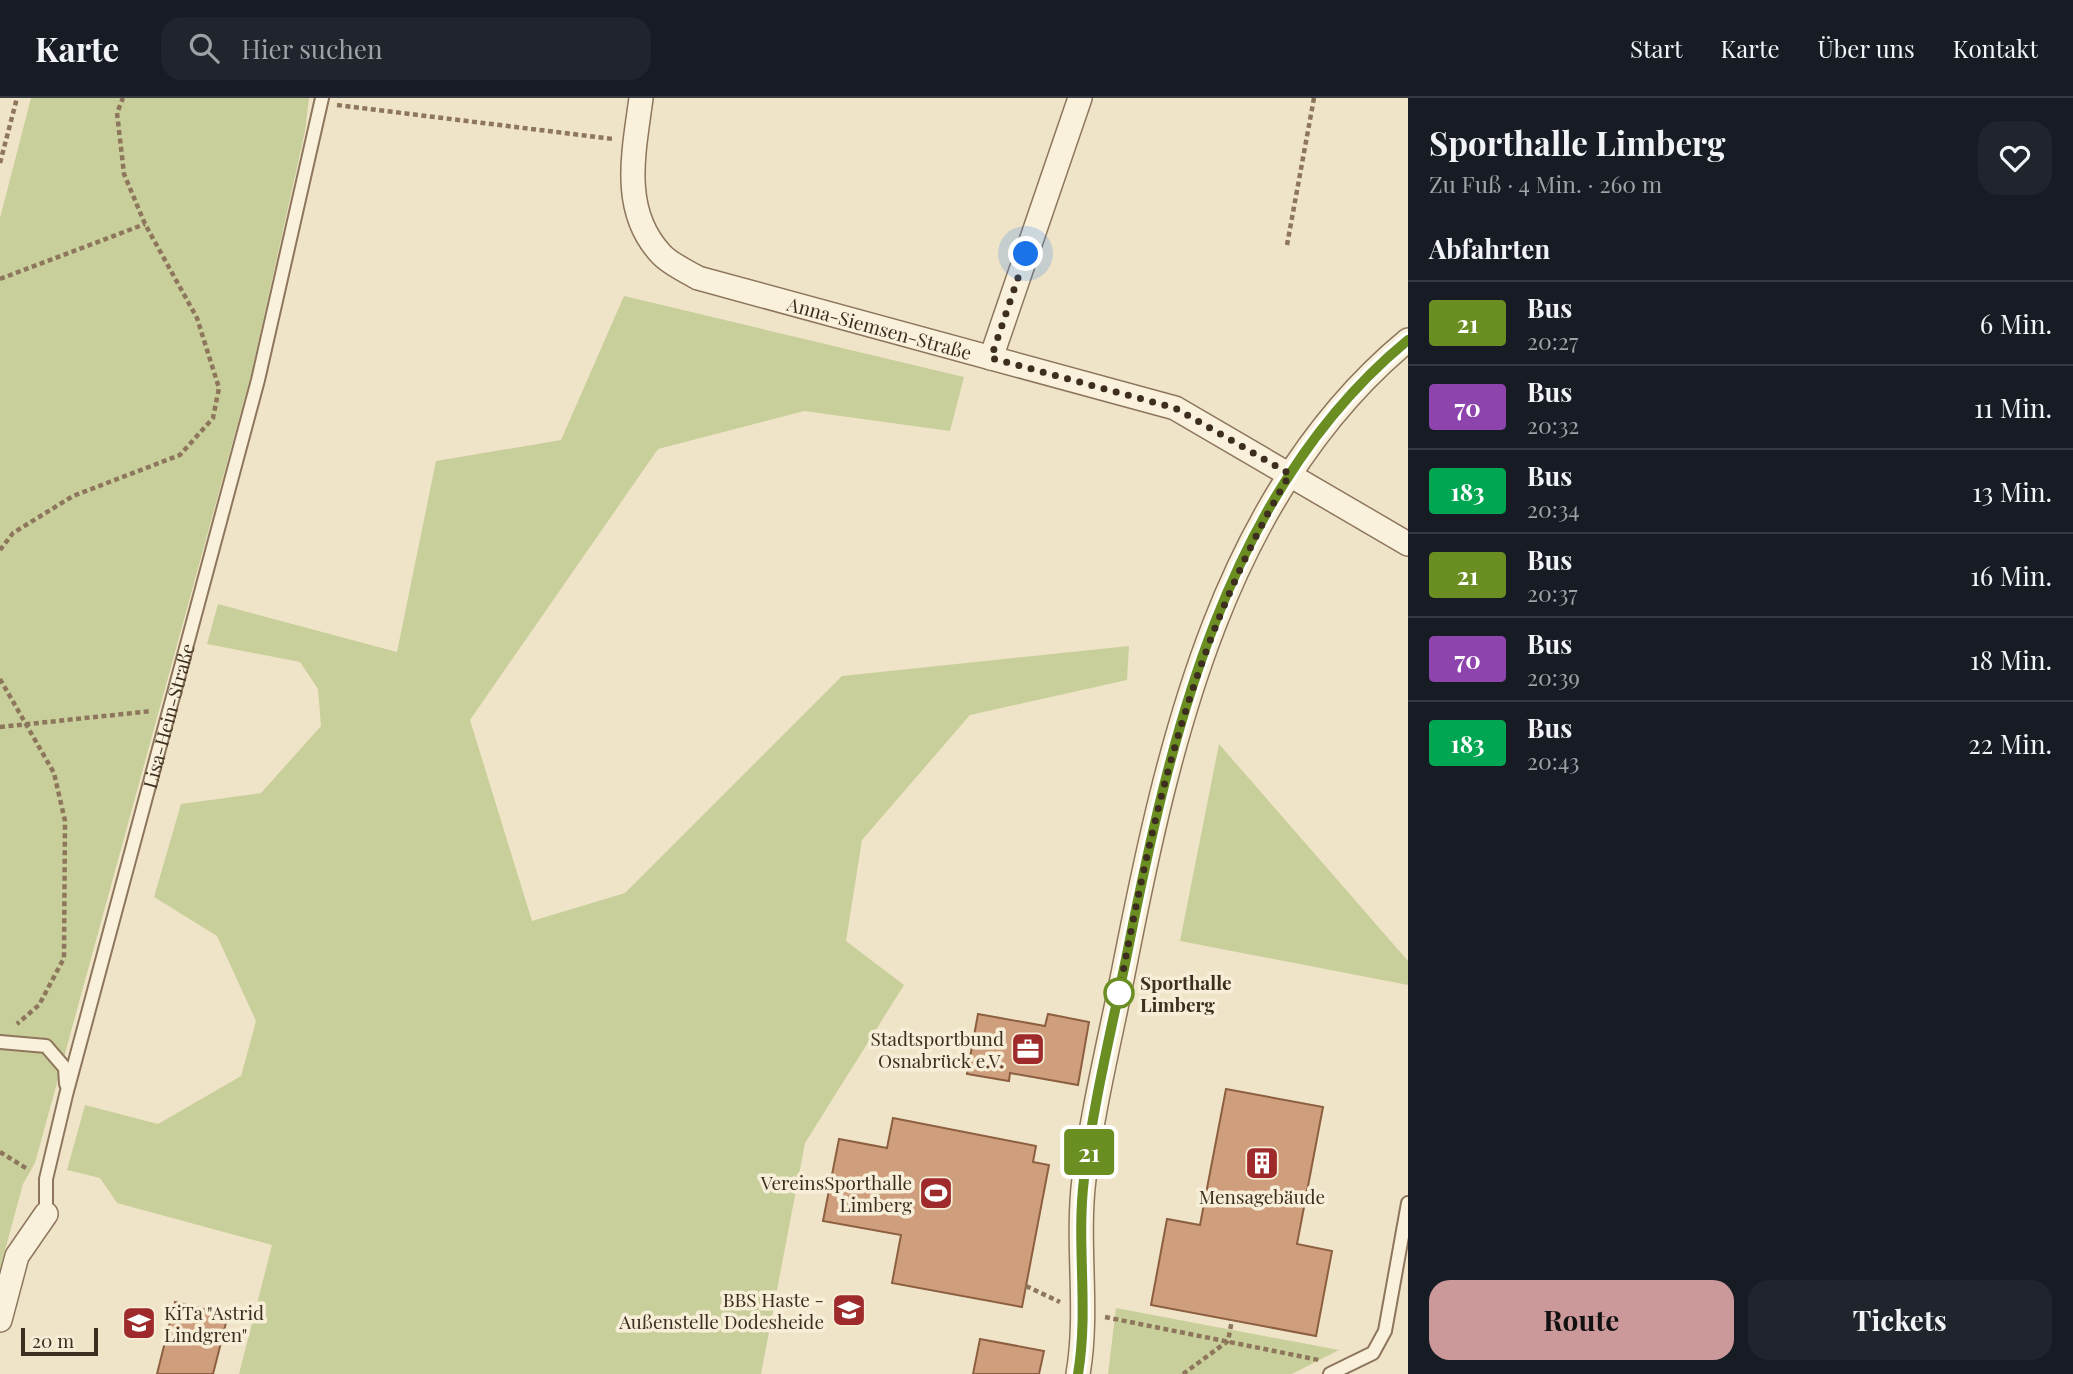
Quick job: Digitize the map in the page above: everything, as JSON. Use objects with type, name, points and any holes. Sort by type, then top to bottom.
[{"type":"street","name":"Anna-Siemsen-Straße","points":[[641,98],[631,174],[637,219],[662,255],[698,278],[1175,408],[1408,544]]},
{"type":"street","points":[[991,358],[1080,98]]},
{"type":"street","points":[[1078,1374],[1083,1313],[1080,1239],[1084,1178],[1154,818],[1176,736],[1205,649],[1265,516],[1290,474],[1335,410],[1408,340]]},
{"type":"street","name":"Lisa-Hein-Straße","points":[[0,1320],[17,1256],[46,1214]]},
{"type":"lane","name":"Lisa-Hein-Straße","points":[[46,1214],[46,1179],[66,1095],[258,380],[322,101]]},
{"type":"lane","points":[[0,1042],[46,1046],[65,1068],[66,1095]]},
{"type":"lane","points":[[1330,1374],[1373,1353],[1385,1331],[1408,1203]]},
{"type":"path","points":[[0,163],[17,98]]},
{"type":"path","points":[[0,550],[13,533],[73,496],[180,455],[213,418],[219,388],[197,318],[145,224],[124,174],[117,114],[123,98]]},
{"type":"path","points":[[1287,246],[1314,98]]},
{"type":"path","points":[[322,101],[635,142]]},
{"type":"path","points":[[0,279],[145,224]]},
{"type":"path","points":[[0,679],[54,773],[65,821],[64,958],[39,1006],[10,1030]]},
{"type":"path","points":[[0,727],[170,709]]},
{"type":"path","points":[[0,1152],[46,1179]]},
{"type":"path","points":[[1026,1286],[1083,1313],[1228,1340],[1346,1366]]},
{"type":"path","points":[[1182,1374],[1228,1340],[1232,1320]]},
{"type":"green space","points":[[31,98],[309,98],[305,131],[251,375],[35,1163],[23,1184],[0,1269],[0,218]]},
{"type":"green space","points":[[624,296],[964,377],[950,431],[804,411],[658,449],[470,720],[532,921],[625,893],[842,676],[1129,646],[1127,680],[970,715],[862,840],[846,941],[904,985],[805,1143],[761,1374],[239,1374],[272,1245],[117,1203],[100,1178],[67,1170],[85,1105],[158,1124],[241,1076],[256,1021],[217,936],[154,897],[181,804],[261,793],[321,726],[318,689],[300,662],[207,644],[218,604],[397,652],[436,461],[561,440]]},
{"type":"green space","points":[[1219,744],[1408,961],[1408,985],[1180,941]]},
{"type":"green space","points":[[1116,1308],[1339,1350],[1292,1374],[1108,1374]]},
{"type":"building","points":[[978,1014],[1045,1026],[1048,1014],[1089,1022],[1078,1085],[1010,1073],[1009,1081],[967,1074]]},
{"type":"building","name":"Mensagebäude","points":[[1226,1089],[1323,1107],[1297,1244],[1332,1251],[1316,1336],[1151,1305],[1167,1219],[1200,1225]]},
{"type":"building","name":"VereinsSporthalle Limberg","points":[[893,1118],[1036,1146],[1033,1162],[1049,1165],[1022,1307],[892,1283],[901,1235],[823,1221],[839,1139],[887,1148]]},
{"type":"building","points":[[175,1302],[228,1315],[213,1374],[157,1374]]},
{"type":"building","points":[[980,1339],[1044,1351],[1039,1374],[973,1374]]},
{"type":"bus line","name":"21","points":[[1078,1374],[1083,1313],[1080,1239],[1084,1178],[1154,818],[1176,736],[1205,649],[1265,516],[1290,474],[1335,410],[1408,340]]},
{"type":"place","name":"Sporthalle Limberg","points":[[1119,993]]},
{"type":"place","name":"Stadtsportbund Osnabrück e.V.","points":[[1028,1049]]},
{"type":"place","name":"Mensagebäude","points":[[1262,1163]]},
{"type":"place","name":"VereinsSporthalle Limberg","points":[[936,1193]]},
{"type":"place","name":"BBS Haste - Außenstelle Dodesheide","points":[[849,1310]]},
{"type":"place","name":"KiTa \"Astrid Lindgren\"","points":[[139,1323]]},
{"type":"route","points":[[1026,254],[991,358],[1175,408],[1290,474],[1265,516],[1205,649],[1176,736],[1154,818],[1117,1003],[1119,993]]}]
